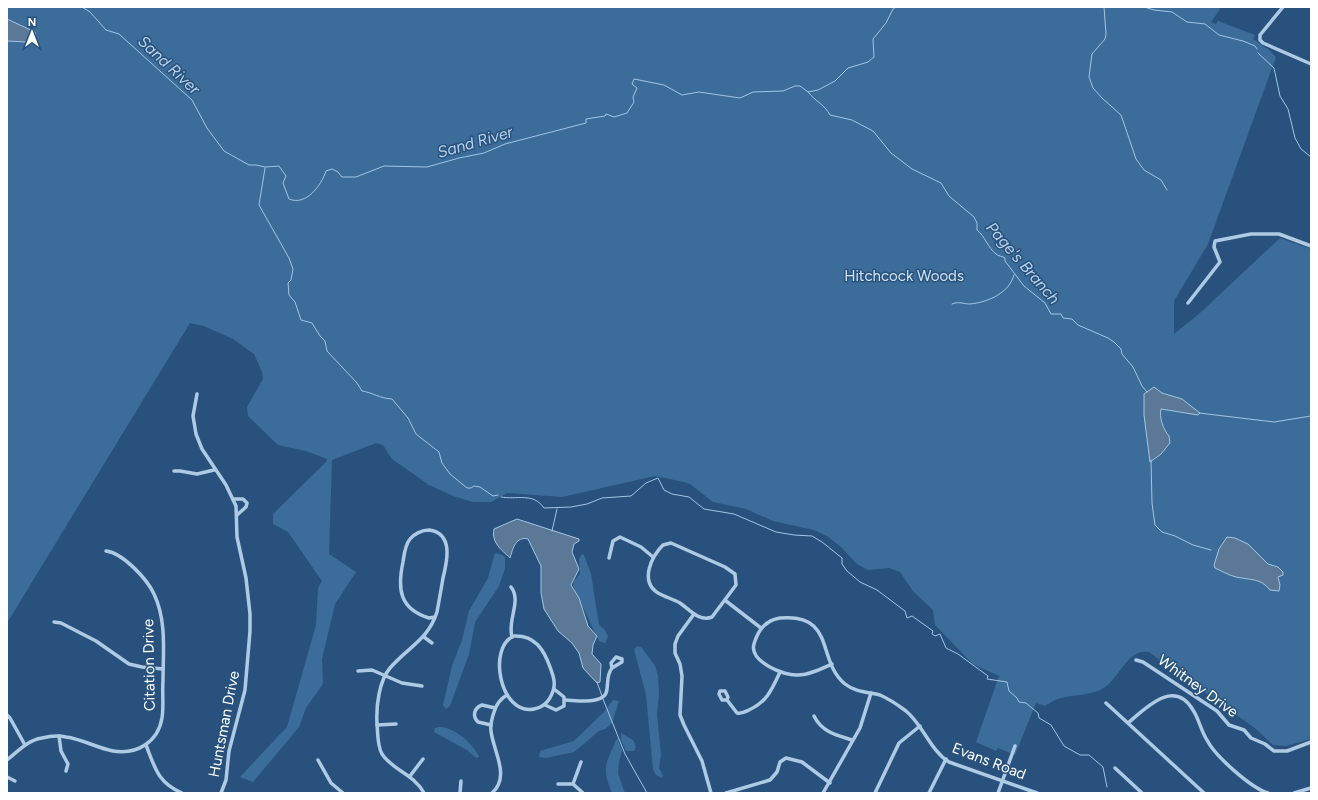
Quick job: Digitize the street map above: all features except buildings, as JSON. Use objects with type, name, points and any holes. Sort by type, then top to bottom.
[{"type":"street","points":[[1283,7],[1263,31],[1260,38],[1263,43],[1311,64]]},
{"type":"street","points":[[1188,303],[1220,262],[1214,247],[1214,242],[1251,234],[1278,234],[1311,246]]},
{"type":"street","name":"Huntsman Drive","points":[[197,394],[193,411],[194,430],[202,449],[233,499],[236,516],[237,538],[248,597],[250,631],[244,698],[230,751],[226,780],[221,793]]},
{"type":"street","points":[[174,471],[197,474],[214,470]]},
{"type":"street","name":"Huntsman Drive","points":[[233,499],[243,499],[247,503],[246,507],[236,516]]},
{"type":"street","points":[[424,793],[410,776],[392,764],[382,754],[379,745],[377,725],[378,704],[385,676],[390,668],[424,637],[435,616],[441,602],[447,561],[447,546],[438,534],[430,531],[422,531],[412,537],[407,543],[400,578],[402,596],[408,606],[415,612],[430,618],[435,616]]},
{"type":"street","points":[[609,558],[613,542],[620,537],[641,547],[653,557]]},
{"type":"street","points":[[673,543],[732,570],[736,576],[737,583],[726,601],[712,618],[703,618],[694,614],[679,602],[658,593],[652,587],[649,577],[653,557],[663,544],[673,543]]},
{"type":"street","name":"Citation Drive","points":[[106,551],[112,552],[135,568],[146,580],[155,596],[162,625],[163,703],[160,724],[153,738],[146,745]]},
{"type":"street","points":[[447,561],[452,563]]},
{"type":"street","points":[[512,587],[516,596],[510,623],[512,637]]},
{"type":"street","points":[[726,601],[761,628],[753,645],[755,655],[764,663],[780,672],[800,675],[832,664]]},
{"type":"street","points":[[694,614],[678,636],[675,644],[675,653],[682,672],[680,714],[702,761],[711,793]]},
{"type":"street","name":"Evans Road","points":[[761,628],[767,623],[779,619],[794,617],[808,621],[820,633],[832,664],[837,674],[845,684],[855,689],[880,696],[909,714],[946,759],[1037,793]]},
{"type":"street","points":[[54,622],[61,623],[96,641],[129,664],[163,669]]},
{"type":"street","points":[[525,636],[541,647],[553,674],[554,689],[545,705],[526,710],[515,704],[507,695],[504,686],[500,654],[505,643],[512,637],[525,636]]},
{"type":"street","points":[[424,637],[432,643]]},
{"type":"street","name":"Whitney Drive","points":[[1136,660],[1143,662],[1217,711],[1229,725],[1244,730],[1251,738],[1265,744],[1274,751],[1287,751],[1311,742]]},
{"type":"street","points":[[565,700],[589,702],[604,695],[607,692],[609,672],[612,668]]},
{"type":"street","points":[[358,671],[369,669],[402,683],[422,686]]},
{"type":"street","points":[[727,700],[733,711],[739,714],[759,706],[768,696],[780,672]]},
{"type":"street","points":[[545,705],[552,710],[558,710],[564,706],[565,700],[562,695],[554,689]]},
{"type":"street","points":[[823,793],[862,724],[871,693]]},
{"type":"street","points":[[492,793],[498,786],[501,773],[493,746],[490,724],[499,701],[507,695]]},
{"type":"street","points":[[1128,723],[1148,706],[1163,697],[1171,695],[1182,698],[1194,711],[1210,746],[1247,782],[1268,793]]},
{"type":"street","points":[[1106,703],[1204,793]]},
{"type":"street","points":[[490,724],[478,722],[474,718],[474,712],[482,705],[495,708]]},
{"type":"street","points":[[7,715],[25,745]]},
{"type":"street","points":[[814,716],[818,723],[826,731],[852,740]]},
{"type":"street","points":[[377,725],[396,724]]},
{"type":"street","points":[[875,793],[899,743],[920,726]]},
{"type":"street","points":[[59,736],[61,751],[68,764],[66,771]]},
{"type":"street","points":[[7,760],[25,745],[42,738],[59,736],[75,738],[117,751],[130,751],[146,745],[162,780],[169,787],[182,793]]},
{"type":"street","points":[[998,793],[1015,746]]},
{"type":"street","points":[[726,793],[770,780],[777,772],[780,762],[786,758],[802,762],[830,783]]},
{"type":"street","points":[[410,776],[423,759]]},
{"type":"street","points":[[929,793],[946,759]]},
{"type":"street","points":[[318,760],[331,783],[343,793]]},
{"type":"street","points":[[573,784],[582,762]]},
{"type":"street","points":[[1115,768],[1142,793]]},
{"type":"street","points":[[7,777],[15,781]]},
{"type":"street","points":[[460,793],[461,781]]},
{"type":"street","points":[[558,784],[573,784],[583,793]]},
{"type":"street","points":[[1294,793],[1311,788]]},
{"type":"green space","name":"Hitchcock Woods","points":[[7,7],[1217,7],[1220,9],[1211,22],[1216,24],[1218,21],[1255,35],[1253,39],[1276,57],[1208,244],[1174,301],[1174,334],[1200,313],[1280,238],[1311,249],[1311,739],[1286,746],[1273,745],[1256,729],[1149,652],[1141,652],[1128,660],[1112,681],[1106,687],[1098,691],[1059,699],[1045,706],[1036,703],[1015,755],[998,748],[996,751],[976,742],[999,676],[973,664],[935,625],[933,610],[913,591],[900,572],[889,568],[868,570],[857,564],[841,547],[827,536],[814,530],[773,521],[746,509],[713,502],[690,484],[684,482],[655,476],[562,497],[507,493],[491,502],[473,502],[453,496],[429,485],[392,459],[383,445],[376,443],[332,460],[329,554],[356,572],[335,604],[322,659],[323,684],[306,708],[299,727],[253,782],[240,777],[287,727],[316,625],[318,588],[322,581],[288,532],[273,524],[273,514],[327,461],[327,459],[306,451],[278,445],[248,416],[247,407],[263,379],[262,372],[254,354],[233,339],[204,326],[190,323],[7,623]]},
{"type":"green space","points":[[495,553],[505,557],[505,568],[499,586],[475,622],[469,654],[450,706],[446,709],[443,705],[452,666],[462,640],[469,611],[488,578]]},
{"type":"green space","points":[[582,554],[584,555],[591,574],[599,625],[604,629],[608,636],[605,643],[599,641],[573,586],[574,581],[580,574],[579,559]]},
{"type":"green space","points":[[638,646],[642,648],[655,666],[658,676],[659,694],[657,715],[661,755],[659,768],[663,776],[662,778],[656,775],[653,769],[646,695],[634,649]]},
{"type":"green space","points":[[613,700],[619,701],[612,723],[605,729],[599,731],[574,752],[546,758],[539,757],[540,751],[574,741],[604,712]]},
{"type":"green space","points":[[439,727],[450,729],[462,737],[473,747],[479,757],[476,758],[467,750],[434,732],[435,728]]},
{"type":"green space","points":[[621,733],[633,740],[636,747],[634,751],[626,751],[621,740]]},
{"type":"green space","points":[[618,739],[622,750],[618,774],[625,793],[612,793],[606,771],[607,761],[616,740]]},
{"type":"shaded area","points":[[7,19],[35,32],[36,39],[26,42],[7,41]]},
{"type":"shaded area","points":[[1154,387],[1162,393],[1182,399],[1200,413],[1198,415],[1161,409],[1162,423],[1169,436],[1170,443],[1161,454],[1150,462],[1144,415],[1144,394]]},
{"type":"shaded area","points":[[517,519],[579,539],[579,541],[574,544],[572,552],[579,569],[571,585],[579,598],[588,626],[597,636],[593,645],[592,654],[601,664],[600,682],[597,683],[583,668],[579,653],[572,643],[558,631],[544,609],[541,593],[541,566],[528,539],[521,539],[518,541],[510,558],[496,542],[493,534],[494,529]]},
{"type":"shaded area","points":[[1227,537],[1235,538],[1248,544],[1268,564],[1278,567],[1283,572],[1283,575],[1278,577],[1280,585],[1279,591],[1270,590],[1259,581],[1236,577],[1215,568],[1214,565],[1219,549]]},
{"type":"waterway","name":"Sand River","points":[[82,7],[90,12],[106,30],[119,34],[192,100],[207,128],[224,151],[249,165],[265,167],[279,166],[286,176],[283,183],[289,199],[295,200],[301,200],[312,193],[317,188],[326,171],[332,169],[338,172],[342,177],[356,177],[384,166],[427,167],[484,153],[505,144],[586,123],[586,119],[605,116],[606,114],[614,117],[627,113],[634,102],[633,97],[637,88],[632,84],[634,79],[664,85],[682,95],[699,92],[740,98],[753,92],[783,91],[795,86],[800,86],[808,92],[818,90],[835,81],[848,68],[868,62],[874,57],[873,39],[886,23],[893,9],[896,7]]},
{"type":"waterway","points":[[1104,7],[1105,39],[1092,54],[1089,77],[1093,88],[1121,115],[1136,159],[1144,170],[1161,180],[1167,190]]},
{"type":"waterway","points":[[1144,7],[1172,12],[1187,22],[1205,24],[1219,35],[1243,41],[1255,46],[1257,49]]},
{"type":"waterway","points":[[1258,53],[1274,68],[1280,96],[1288,109],[1295,138],[1301,149],[1311,157]]},
{"type":"waterway","name":"Page's Branch","points":[[808,92],[825,108],[830,115],[852,120],[873,131],[891,153],[912,169],[941,183],[949,196],[974,217],[977,223],[977,230],[993,251],[997,255],[1005,258],[1005,261],[1024,286],[1045,303],[1051,314],[1061,314],[1063,318],[1072,319],[1078,325],[1114,342],[1121,349],[1122,354],[1133,367],[1142,386],[1147,392]]},
{"type":"waterway","points":[[265,168],[259,205],[289,258],[293,269],[291,280],[288,283],[289,295],[295,302],[301,320],[312,323],[325,341],[327,351],[357,383],[362,391],[383,398],[392,399],[408,418],[416,434],[439,452],[442,463],[450,474],[467,488],[474,486],[480,487],[493,496],[498,495]]},
{"type":"waterway","points":[[952,304],[970,304],[991,299],[1003,292],[1008,287],[1014,275]]},
{"type":"waterway","points":[[1199,413],[1274,422],[1311,416]]},
{"type":"waterway","name":"Page's Branch","points":[[1151,460],[1152,503],[1155,525],[1162,532],[1175,536],[1193,545],[1211,550]]},
{"type":"waterway","points":[[501,497],[530,498],[540,503],[544,508],[571,507],[587,504],[602,498],[631,496],[646,483],[658,478],[664,490],[672,494],[689,497],[704,509],[734,514],[776,532],[812,536],[842,558],[842,564],[847,571],[860,582],[877,590],[905,611],[907,618],[912,616],[933,631],[932,634],[935,636],[940,634],[946,648],[958,654],[988,676],[987,679],[1007,682],[1009,691],[1017,698],[1019,702],[1026,703],[1038,713],[1039,718],[1051,725],[1064,746],[1080,755],[1089,755],[1103,767],[1107,787]]},
{"type":"waterway","points":[[552,531],[557,509]]},
{"type":"waterway","points":[[597,682],[602,696]]},
{"type":"waterway","points":[[603,699],[625,754],[647,793]]}]
